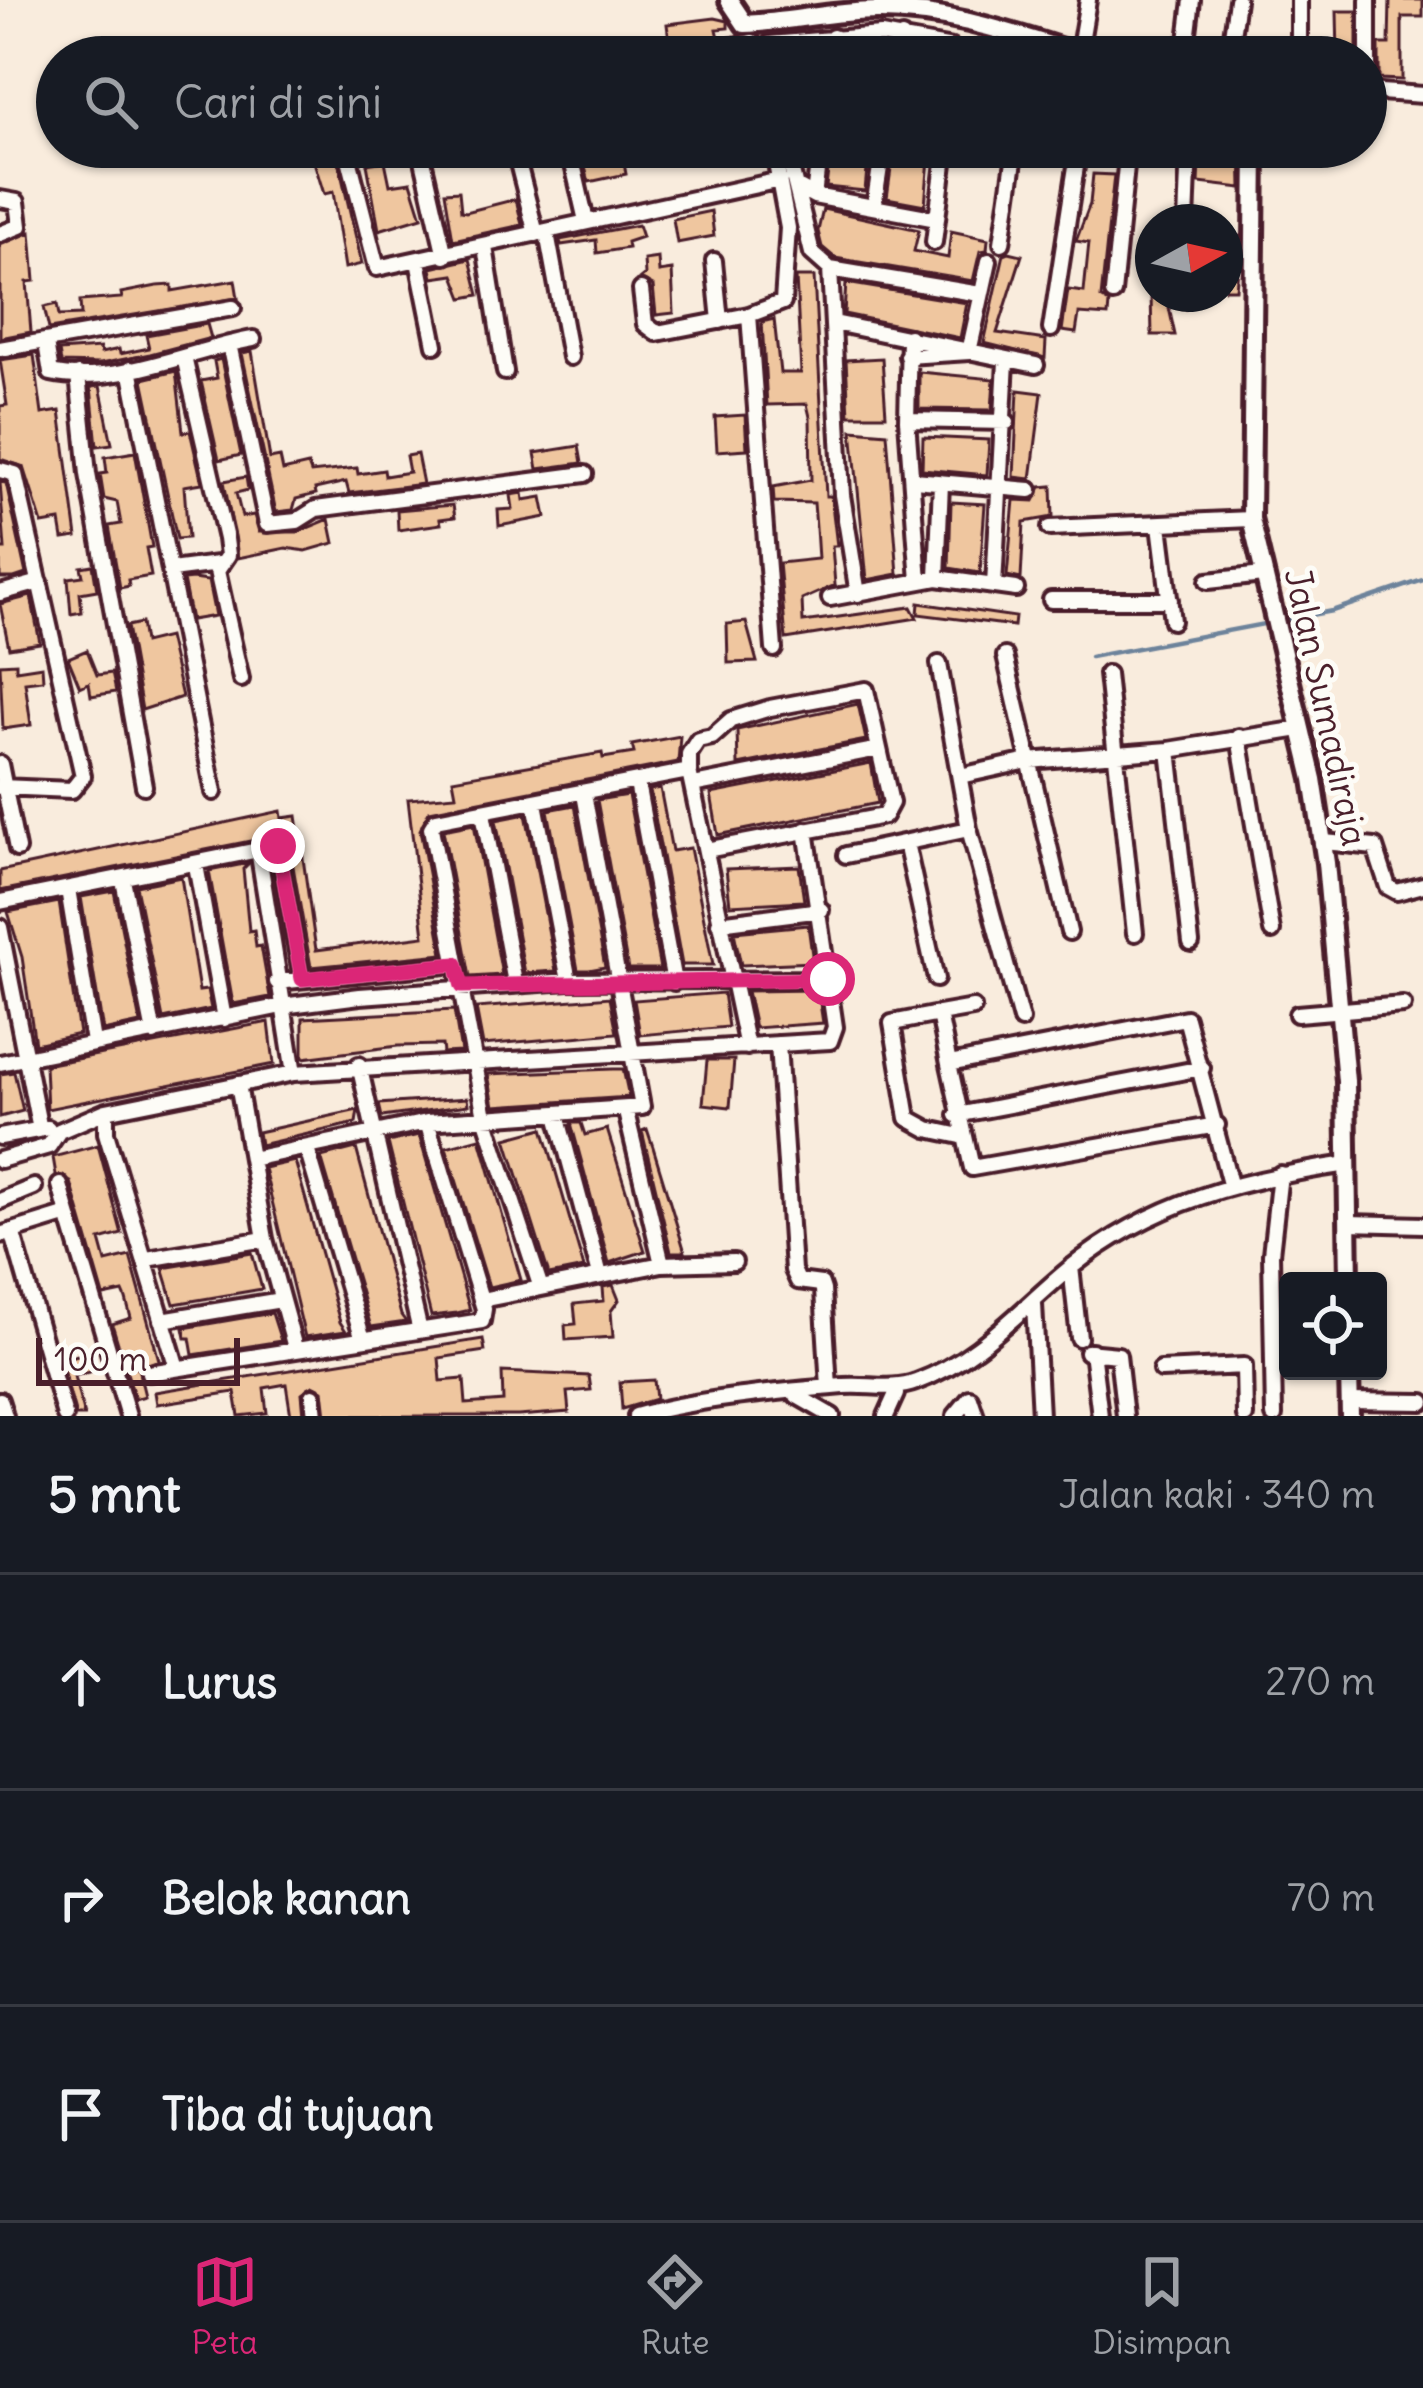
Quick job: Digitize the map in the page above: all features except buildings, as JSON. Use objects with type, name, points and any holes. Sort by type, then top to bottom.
[{"type":"street","points":[[729,0],[749,36]]},
{"type":"street","points":[[1085,36],[1088,0]]},
{"type":"street","points":[[1188,36],[1192,0]]},
{"type":"street","points":[[1232,36],[1237,0]]},
{"type":"street","points":[[1299,0],[1299,36]]},
{"type":"street","points":[[1368,0],[1368,36]]},
{"type":"street","points":[[745,24],[873,5],[964,20],[1002,36]]},
{"type":"street","points":[[770,23],[770,36]]},
{"type":"street","points":[[1387,92],[1423,95]]},
{"type":"street","points":[[351,168],[374,265],[446,256],[780,180]]},
{"type":"street","points":[[425,168],[446,256]]},
{"type":"street","points":[[521,168],[542,234],[570,357]]},
{"type":"street","points":[[573,168],[586,221]]},
{"type":"street","points":[[641,290],[650,332],[776,307],[786,298],[788,228],[777,168]]},
{"type":"street","points":[[791,168],[812,253],[830,269],[980,294]]},
{"type":"street","points":[[814,196],[817,168]]},
{"type":"street","points":[[874,207],[880,168]]},
{"type":"street","points":[[934,242],[943,168]]},
{"type":"street","points":[[1002,243],[1013,168]]},
{"type":"street","points":[[1052,329],[1076,168]]},
{"type":"street","points":[[1113,293],[1126,168]]},
{"type":"street","points":[[1187,204],[1188,168]]},
{"type":"street","name":"Jalan Sumadiraja","points":[[1255,168],[1251,519],[1324,842],[1342,1010],[1349,1272]]},
{"type":"street","points":[[796,186],[814,196],[937,219]]},
{"type":"street","points":[[0,199],[17,202],[20,226],[0,234]]},
{"type":"street","points":[[485,247],[505,372]]},
{"type":"street","points":[[418,261],[435,345]]},
{"type":"street","points":[[714,261],[720,321]]},
{"type":"street","points":[[969,352],[989,261]]},
{"type":"street","points":[[830,269],[842,495],[858,595]]},
{"type":"street","points":[[0,349],[233,308]]},
{"type":"street","points":[[749,315],[774,649]]},
{"type":"street","points":[[834,323],[1036,365]]},
{"type":"street","points":[[909,338],[907,420],[920,580]]},
{"type":"street","points":[[46,343],[52,373],[78,375],[130,369],[253,339]]},
{"type":"street","points":[[229,344],[267,524],[297,521],[316,508],[585,474]]},
{"type":"street","points":[[908,356],[969,352]]},
{"type":"street","points":[[171,570],[218,564],[228,555],[184,357]]},
{"type":"street","points":[[994,586],[1007,422],[1006,361]]},
{"type":"street","points":[[130,369],[214,791]]},
{"type":"street","points":[[78,375],[88,474],[144,786]]},
{"type":"street","points":[[907,420],[1007,422]]},
{"type":"street","points":[[0,470],[15,474],[83,776],[72,790],[2,787]]},
{"type":"street","points":[[914,480],[1030,490]]},
{"type":"street","points":[[937,578],[941,483]]},
{"type":"street","points":[[1050,528],[1251,519]]},
{"type":"street","points":[[1160,525],[1172,621]]},
{"type":"street","points":[[218,564],[241,679]]},
{"type":"street","points":[[1208,581],[1263,575]]},
{"type":"street","points":[[830,598],[937,578],[1016,589]]},
{"type":"street","points":[[0,592],[40,583]]},
{"type":"street","points":[[1051,600],[1170,600]]},
{"type":"street","points":[[1005,656],[1069,932]]},
{"type":"street","points":[[939,664],[969,829],[1021,1020]]},
{"type":"street","points":[[1107,674],[1136,933]]},
{"type":"street","points":[[706,850],[884,816],[890,810],[868,693],[861,690],[730,721],[692,747],[691,778],[747,1047]]},
{"type":"street","points":[[961,776],[1028,761],[1168,750],[1300,729]]},
{"type":"street","points":[[1239,737],[1272,931]]},
{"type":"street","points":[[540,1285],[485,1117],[431,828],[436,820],[637,783],[879,749]]},
{"type":"street","points":[[1168,750],[1191,943]]},
{"type":"street","points":[[0,764],[16,849]]},
{"type":"street","points":[[637,783],[674,982]]},
{"type":"street","points":[[250,1159],[427,1122],[640,1110],[644,1097],[584,794]]},
{"type":"street","points":[[535,803],[569,981]]},
{"type":"street","points":[[483,813],[515,983]]},
{"type":"street","points":[[846,855],[969,829]]},
{"type":"street","points":[[0,1137],[40,1126],[59,1130],[106,1111],[238,1084],[359,1065],[830,1041],[835,1035],[821,910],[806,830]]},
{"type":"street","points":[[1324,842],[1375,847],[1388,887],[1397,892],[1423,886]]},
{"type":"street","points":[[906,843],[936,979]]},
{"type":"street","points":[[0,902],[278,846],[302,979]]},
{"type":"street","points":[[257,849],[294,1073]]},
{"type":"street","points":[[196,865],[224,1019]]},
{"type":"street","points":[[123,880],[154,1033]]},
{"type":"street","points":[[68,889],[94,1042]]},
{"type":"street","points":[[719,923],[821,910]]},
{"type":"street","points":[[0,927],[40,1126]]},
{"type":"street","points":[[277,982],[456,964]]},
{"type":"street","points":[[0,1063],[282,1006],[462,986],[828,979]]},
{"type":"street","points":[[1297,1014],[1403,1005]]},
{"type":"street","points":[[961,1136],[928,1129],[908,1118],[890,1028],[892,1023],[973,1008]]},
{"type":"street","points":[[939,1014],[961,1136],[972,1168],[1217,1125]]},
{"type":"street","points":[[949,1064],[1182,1017],[1190,1022],[1230,1184]]},
{"type":"street","points":[[778,1044],[794,1270],[798,1281],[820,1284],[824,1290],[829,1387]]},
{"type":"street","points":[[359,1065],[418,1328]]},
{"type":"street","points":[[957,1115],[1202,1068]]},
{"type":"street","points":[[238,1084],[265,1239],[296,1348]]},
{"type":"street","points":[[106,1111],[106,1132],[177,1368]]},
{"type":"street","points":[[626,1112],[662,1264]]},
{"type":"street","points":[[557,1115],[600,1275]]},
{"type":"street","points":[[149,1373],[362,1336],[482,1321],[481,1300],[427,1122]]},
{"type":"street","points":[[0,1160],[49,1146],[59,1130]]},
{"type":"street","points":[[307,1149],[362,1336]]},
{"type":"street","points":[[636,1416],[829,1387],[899,1388],[951,1368],[1034,1304],[1071,1268],[1159,1213],[1230,1184],[1348,1165]]},
{"type":"street","points":[[1274,1416],[1271,1255],[1280,1174]]},
{"type":"street","points":[[60,1185],[128,1416]]},
{"type":"street","points":[[0,1201],[34,1187]]},
{"type":"street","points":[[65,1416],[6,1233],[68,1214]]},
{"type":"street","points":[[1349,1223],[1423,1225]]},
{"type":"street","points":[[147,1259],[265,1239]]},
{"type":"street","points":[[481,1300],[662,1264],[734,1262]]},
{"type":"street","points":[[1071,1268],[1100,1416]]},
{"type":"street","points":[[162,1320],[281,1300]]},
{"type":"street","points":[[1034,1304],[1040,1416]]},
{"type":"street","points":[[1086,1347],[1118,1355],[1125,1416]]},
{"type":"street","points":[[1161,1370],[1244,1366],[1245,1416]]},
{"type":"street","points":[[886,1416],[896,1394]]},
{"type":"street","points":[[313,1396],[315,1416]]},
{"type":"street","points":[[797,1396],[832,1416]]},
{"type":"street","points":[[955,1416],[970,1398],[976,1416]]},
{"type":"street","points":[[0,1400],[4,1416]]},
{"type":"street","points":[[1350,1409],[1423,1402]]},
{"type":"waterway","points":[[1090,657],[1332,611],[1423,580]]},
{"type":"route","points":[[278,846],[302,979],[456,964],[462,986],[828,979]]}]
